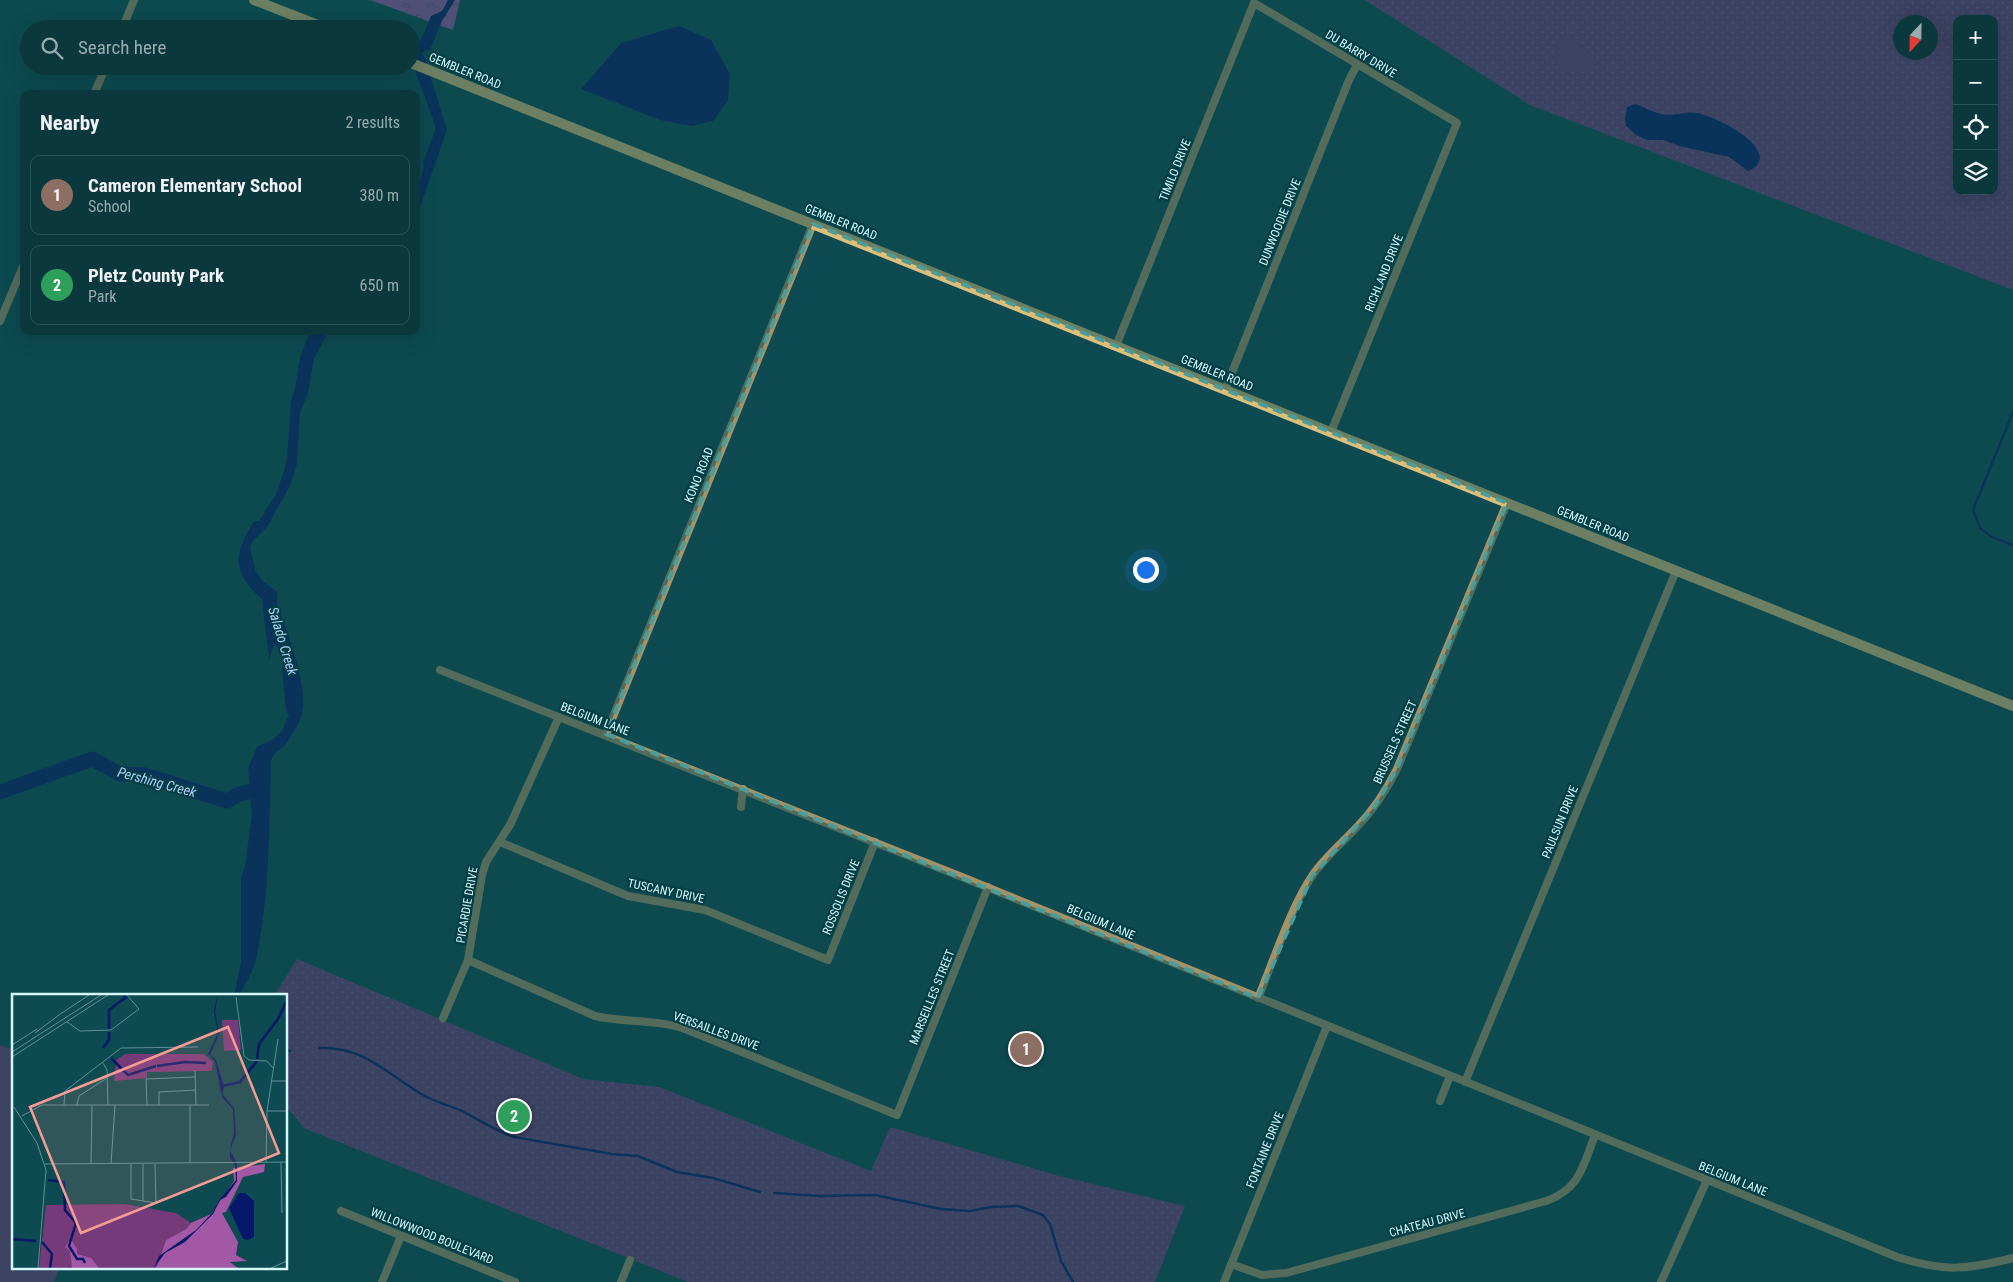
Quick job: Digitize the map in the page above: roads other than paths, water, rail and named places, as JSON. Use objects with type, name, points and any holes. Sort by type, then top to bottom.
[{"type":"main road","points":[[254,0],[306,20]]},
{"type":"main road","name":"GEMBLER ROAD","points":[[420,67],[2013,706]]},
{"type":"street","points":[[126,20],[134,0]]},
{"type":"street","name":"DU BARRY DRIVE","points":[[1254,3],[1457,123]]},
{"type":"street","name":"TIMILO DRIVE","points":[[1116,346],[1254,3]]},
{"type":"street","name":"DUNWOODIE DRIVE","points":[[1225,390],[1349,80],[1357,65]]},
{"type":"street","points":[[96,90],[102,75]]},
{"type":"street","name":"RICHLAND DRIVE","points":[[1331,432],[1457,123]]},
{"type":"street","name":"KONO ROAD","points":[[606,734],[813,224]]},
{"type":"street","points":[[0,321],[20,274]]},
{"type":"street","name":"BRUSSELS STREET","points":[[1258,998],[1296,908],[1312,876],[1375,806],[1397,769],[1507,503]]},
{"type":"street","name":"PAULSUN DRIVE","points":[[1465,1082],[1676,571]]},
{"type":"street","name":"BELGIUM LANE","points":[[440,670],[592,731],[606,734],[988,887],[1595,1136],[1897,1257],[1926,1266],[1954,1269],[1975,1267],[2013,1258]]},
{"type":"street","name":"PICARDIE DRIVE","points":[[443,1018],[468,960],[482,875],[486,862],[500,842],[526,794],[559,718]]},
{"type":"street","points":[[742,807],[743,789]]},
{"type":"street","name":"TUSCANY DRIVE","points":[[500,842],[623,894],[704,910],[828,960]]},
{"type":"street","name":"ROSSOLIS DRIVE","points":[[828,960],[875,842]]},
{"type":"street","name":"MARSEILLES STREET","points":[[897,1115],[988,887]]},
{"type":"street","name":"VERSAILLES DRIVE","points":[[468,960],[595,1016],[608,1019],[674,1025],[897,1115]]},
{"type":"street","name":"FONTAINE DRIVE","points":[[1224,1282],[1327,1026]]},
{"type":"street","points":[[1440,1101],[1450,1076]]},
{"type":"street","name":"CHATEAU DRIVE","points":[[1231,1264],[1262,1275],[1286,1273],[1546,1202],[1567,1191],[1573,1185],[1595,1136]]},
{"type":"street","points":[[1661,1282],[1707,1180]]},
{"type":"street","name":"WILLOWWOOD BOULEVARD","points":[[340,1211],[515,1282]]},
{"type":"street","points":[[382,1282],[401,1236]]},
{"type":"street","points":[[621,1282],[630,1260]]},
{"type":"water","points":[[448,0],[455,0],[442,21],[430,50],[424,51],[422,54],[425,58],[447,130],[420,207],[420,180],[424,167],[423,162],[435,131],[435,125],[417,75],[420,75],[420,41],[431,16],[442,11]]},
{"type":"water","points":[[679,26],[711,40],[730,74],[728,101],[713,121],[692,126],[660,120],[581,89],[621,43]]},
{"type":"water","points":[[1635,104],[1661,114],[1696,113],[1724,123],[1753,143],[1758,151],[1759,163],[1748,171],[1729,157],[1679,146],[1664,140],[1647,140],[1636,135],[1626,126],[1625,118],[1627,107]]},
{"type":"water","name":"Salado Creek","points":[[309,335],[327,335],[314,359],[308,394],[300,412],[297,464],[290,486],[267,527],[252,542],[250,547],[255,570],[262,580],[277,592],[277,604],[301,679],[303,708],[300,720],[292,735],[284,747],[274,754],[271,761],[268,861],[261,935],[253,969],[241,994],[234,994],[241,963],[241,877],[245,866],[252,814],[248,768],[257,747],[280,734],[289,715],[286,710],[282,669],[284,657],[275,644],[269,659],[262,599],[245,580],[239,562],[242,543],[247,532],[254,521],[259,521],[276,494],[284,471],[287,457],[291,401],[300,357]]},
{"type":"waterway","points":[[2013,412],[1973,510],[1980,528],[1992,537],[2013,545]]},
{"type":"waterway","name":"Pershing Creek","points":[[0,792],[92,759],[120,774],[145,775],[227,801],[237,795],[259,789]]},
{"type":"waterway","points":[[319,1048],[335,1049],[362,1056],[428,1097],[462,1111],[494,1129],[514,1137],[612,1154],[638,1156],[677,1172],[713,1178],[760,1192]]},
{"type":"waterway","points":[[774,1193],[820,1196],[875,1195],[941,1209],[970,1211],[991,1207],[1018,1206],[1043,1215],[1050,1224],[1061,1261],[1073,1282]]},
{"type":"place","name":"Cameron Elementary School","points":[[1026,1049]]},
{"type":"place","name":"Pletz County Park","points":[[514,1116]]}]
